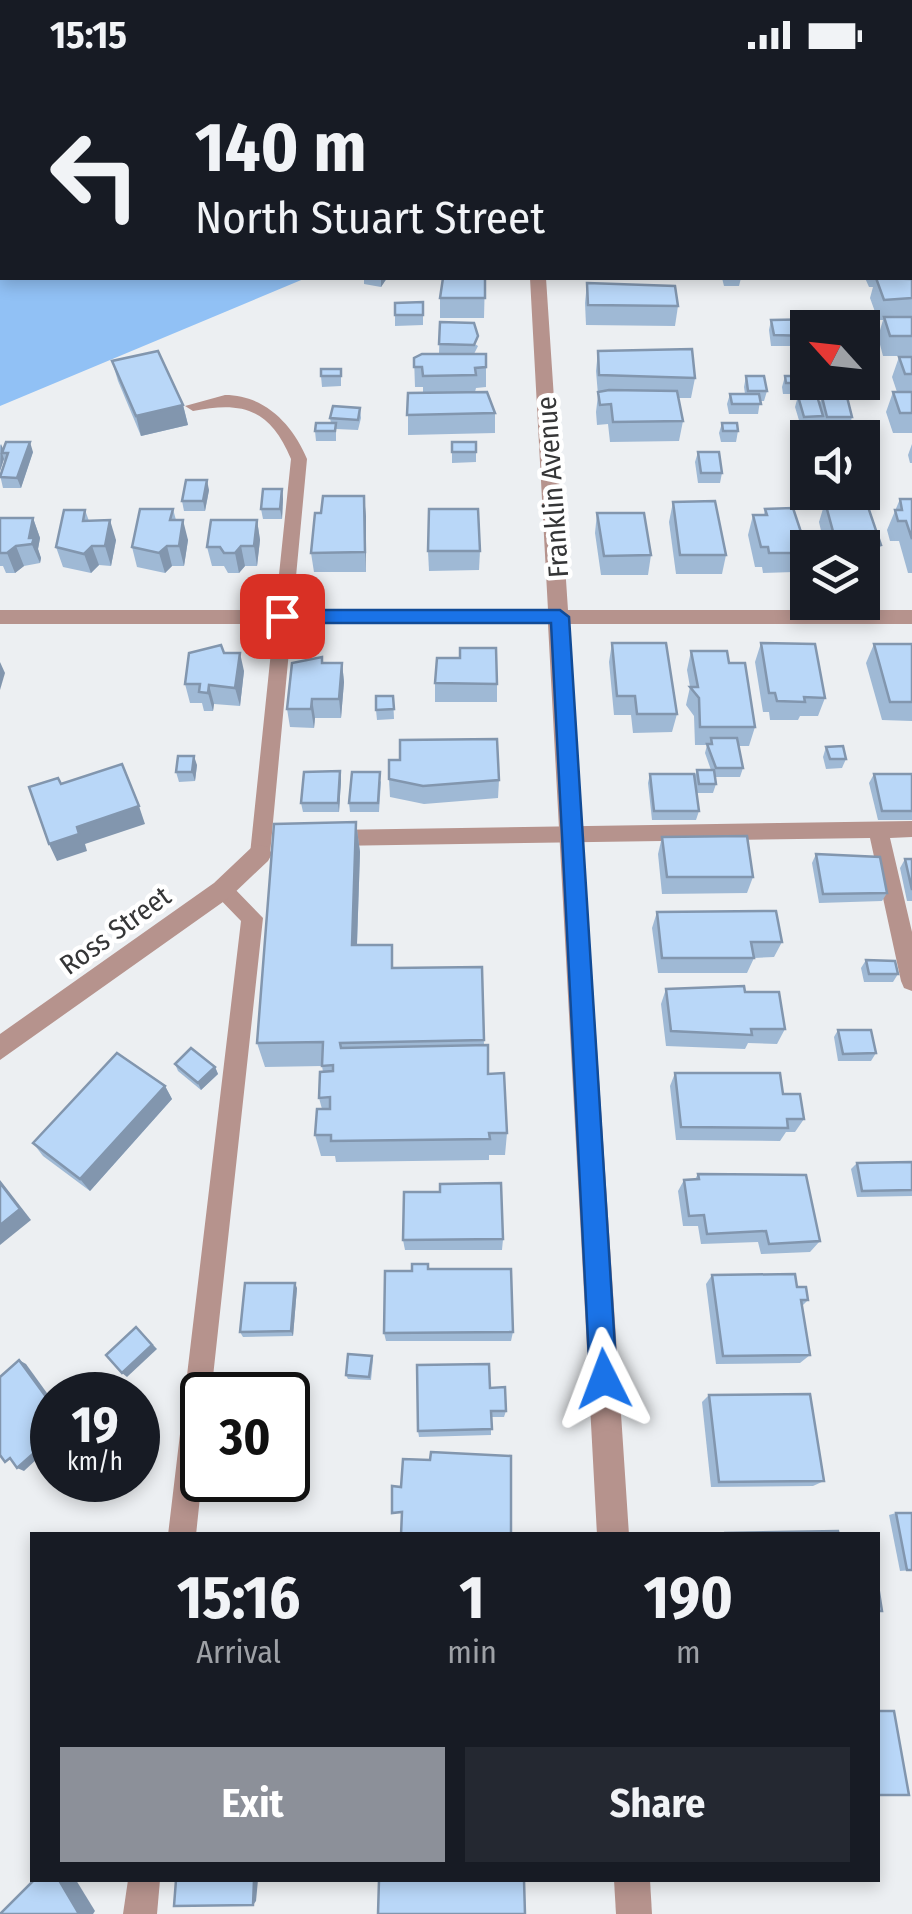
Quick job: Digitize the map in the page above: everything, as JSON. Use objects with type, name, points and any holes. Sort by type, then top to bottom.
[{"type":"street","name":"Franklin Avenue","points":[[538,280],[612,1532]]},
{"type":"street","points":[[0,617],[912,617]]},
{"type":"street","name":"Ross Street","points":[[0,1049],[222,890],[260,854]]},
{"type":"street","points":[[632,1882],[634,1914]]},
{"type":"lane","points":[[193,406],[234,400],[290,434],[300,459],[260,854]]},
{"type":"lane","points":[[878,829],[912,982]]},
{"type":"lane","points":[[260,854],[275,843],[296,839],[912,829]]},
{"type":"lane","points":[[182,1532],[252,918],[222,890]]},
{"type":"lane","points":[[140,1914],[144,1882]]},
{"type":"shaded area","points":[[0,280],[301,280],[0,406]]},
{"type":"building","points":[[443,280],[485,280],[485,298],[440,298]]},
{"type":"building","points":[[877,280],[912,280],[912,298],[884,300]]},
{"type":"building","points":[[587,283],[675,286],[678,306],[588,305]]},
{"type":"building","points":[[423,302],[423,315],[395,315],[395,303]]},
{"type":"building","points":[[884,317],[912,317],[912,336],[890,336]]},
{"type":"building","points":[[771,320],[790,320],[790,335],[774,335]]},
{"type":"building","points":[[440,322],[474,323],[478,336],[474,345],[439,344]]},
{"type":"building","points":[[692,349],[695,378],[599,375],[598,351]]},
{"type":"building","points":[[158,351],[183,405],[136,416],[112,361]]},
{"type":"building","points":[[422,354],[486,354],[486,367],[475,368],[476,375],[423,376],[422,367],[414,367],[414,358]]},
{"type":"building","points":[[899,357],[912,357],[912,374],[905,374]]},
{"type":"building","points":[[321,369],[341,369],[341,376],[321,376]]},
{"type":"building","points":[[746,376],[764,376],[767,391],[748,391]]},
{"type":"building","points":[[677,391],[683,421],[613,422],[611,404],[600,405],[598,392]]},
{"type":"building","points":[[487,392],[495,413],[407,415],[408,393]]},
{"type":"building","points":[[893,392],[912,392],[912,413],[900,413]]},
{"type":"building","points":[[730,394],[759,394],[761,404],[732,404]]},
{"type":"building","points":[[799,400],[818,400],[823,416],[804,417]]},
{"type":"building","points":[[823,400],[848,400],[852,417],[827,417]]},
{"type":"building","points":[[333,406],[360,408],[358,420],[330,418]]},
{"type":"building","points":[[316,423],[336,423],[335,431],[315,431]]},
{"type":"building","points":[[722,423],[737,423],[738,431],[723,431]]},
{"type":"building","points":[[6,442],[30,442],[17,478],[0,477],[8,453],[2,453]]},
{"type":"building","points":[[452,442],[476,442],[476,452],[452,452]]},
{"type":"building","points":[[698,452],[719,452],[722,473],[701,473]]},
{"type":"building","points":[[186,480],[207,480],[203,501],[182,501]]},
{"type":"building","points":[[263,489],[282,489],[280,509],[261,509]]},
{"type":"building","points":[[323,496],[364,496],[365,552],[311,553],[315,513],[321,513]]},
{"type":"building","points":[[900,499],[912,499],[912,539],[906,521],[898,521],[895,510],[902,510]]},
{"type":"building","points":[[715,501],[726,555],[680,555],[673,502]]},
{"type":"building","points":[[140,509],[173,509],[170,520],[183,520],[179,546],[167,546],[159,553],[132,547]]},
{"type":"building","points":[[429,509],[478,509],[480,551],[428,551]]},
{"type":"building","points":[[765,509],[794,510],[800,530],[790,530],[790,553],[769,553],[768,547],[761,547],[753,515],[767,515]]},
{"type":"building","points":[[64,510],[85,510],[83,521],[110,520],[105,546],[92,546],[84,554],[56,547]]},
{"type":"building","points":[[827,510],[869,510],[876,530],[833,530]]},
{"type":"building","points":[[597,513],[644,513],[651,555],[604,556]]},
{"type":"building","points":[[0,518],[33,518],[29,538],[34,538],[32,544],[0,553]]},
{"type":"building","points":[[211,520],[257,520],[254,546],[241,546],[235,553],[207,547]]},
{"type":"building","points":[[612,643],[666,643],[677,714],[637,714],[635,696],[617,696]]},
{"type":"building","points":[[761,643],[815,644],[825,698],[777,701],[775,693],[769,693]]},
{"type":"building","points":[[874,644],[912,644],[912,702],[890,702]]},
{"type":"building","points":[[221,645],[224,653],[240,653],[235,688],[209,685],[208,693],[199,692],[200,684],[185,684],[189,653]]},
{"type":"building","points":[[460,648],[496,648],[497,684],[435,683],[437,658],[460,658]]},
{"type":"building","points":[[691,651],[727,651],[729,663],[745,663],[755,727],[700,727],[699,698],[690,687],[698,687]]},
{"type":"building","points":[[322,657],[322,663],[342,663],[339,699],[312,699],[311,709],[287,709],[292,663]]},
{"type":"building","points":[[376,696],[393,696],[394,709],[376,710]]},
{"type":"building","points":[[711,738],[737,738],[743,768],[716,768],[707,744],[712,744]]},
{"type":"building","points":[[497,739],[499,780],[423,786],[389,779],[389,760],[400,760],[400,740]]},
{"type":"building","points":[[843,746],[846,759],[830,759],[826,747]]},
{"type":"building","points":[[178,756],[194,756],[192,772],[176,772]]},
{"type":"building","points":[[122,764],[139,806],[77,827],[79,834],[49,844],[29,787],[58,778],[61,784]]},
{"type":"building","points":[[697,770],[714,770],[716,784],[699,784]]},
{"type":"building","points":[[340,771],[338,803],[301,803],[304,772]]},
{"type":"building","points":[[352,772],[380,772],[378,803],[349,803]]},
{"type":"building","points":[[650,774],[694,774],[699,811],[654,811]]},
{"type":"building","points":[[874,774],[912,774],[912,811],[882,811]]},
{"type":"building","points":[[356,822],[352,945],[392,945],[392,968],[482,967],[484,1040],[340,1043],[341,1048],[488,1045],[488,1074],[504,1073],[507,1133],[489,1133],[490,1139],[331,1141],[331,1135],[315,1135],[317,1109],[330,1109],[330,1097],[319,1098],[320,1072],[333,1071],[333,1065],[322,1066],[323,1042],[257,1043],[274,824]]},
{"type":"building","points":[[747,836],[753,877],[667,877],[662,837]]},
{"type":"building","points":[[816,854],[880,857],[887,893],[823,894]]},
{"type":"building","points":[[905,859],[912,859],[912,890]]},
{"type":"building","points":[[776,911],[782,942],[751,942],[754,958],[662,958],[657,912]]},
{"type":"building","points":[[866,960],[895,961],[898,974],[869,974]]},
{"type":"building","points":[[744,986],[745,992],[779,992],[785,1029],[751,1029],[752,1035],[671,1031],[666,989]]},
{"type":"building","points":[[838,1030],[871,1030],[876,1053],[843,1054]]},
{"type":"building","points":[[191,1048],[215,1067],[198,1083],[175,1064]]},
{"type":"building","points":[[117,1053],[165,1086],[80,1179],[33,1143]]},
{"type":"building","points":[[675,1073],[780,1073],[783,1094],[800,1094],[804,1119],[787,1119],[788,1128],[681,1127]]},
{"type":"building","points":[[912,1162],[912,1190],[862,1191],[857,1163]]},
{"type":"building","points":[[698,1174],[806,1175],[820,1241],[769,1244],[766,1231],[707,1234],[704,1215],[689,1216],[684,1180],[699,1179]]},
{"type":"building","points":[[0,1183],[20,1209],[0,1225]]},
{"type":"building","points":[[501,1183],[503,1239],[403,1240],[404,1192],[440,1192],[440,1184]]},
{"type":"building","points":[[412,1264],[428,1264],[428,1269],[511,1269],[513,1332],[384,1333],[385,1271],[412,1271]]},
{"type":"building","points":[[795,1274],[797,1287],[806,1287],[808,1300],[801,1300],[810,1355],[723,1356],[712,1275]]},
{"type":"building","points":[[245,1283],[295,1283],[291,1331],[240,1332]]},
{"type":"building","points":[[136,1327],[152,1345],[123,1372],[106,1355]]},
{"type":"building","points":[[348,1354],[372,1356],[369,1377],[346,1375]]},
{"type":"building","points":[[19,1360],[30,1375],[30,1456],[17,1468],[10,1458],[5,1462],[0,1455],[0,1377]]},
{"type":"building","points":[[489,1364],[490,1388],[505,1387],[506,1411],[491,1411],[492,1429],[418,1431],[417,1365]]},
{"type":"building","points":[[810,1394],[824,1481],[719,1482],[709,1395]]},
{"type":"building","points":[[431,1452],[511,1456],[511,1532],[401,1532],[402,1512],[392,1513],[392,1486],[401,1487],[403,1459],[430,1460]]},
{"type":"building","points":[[896,1513],[912,1513],[912,1570],[907,1570]]},
{"type":"building","points":[[880,1711],[894,1711],[909,1795],[880,1795]]},
{"type":"building","points":[[32,1882],[60,1882],[79,1914],[0,1914]]},
{"type":"building","points":[[176,1882],[254,1882],[253,1905],[174,1906]]},
{"type":"building","points":[[379,1882],[524,1882],[525,1914],[378,1914]]},
{"type":"route","points":[[282,616],[560,617],[604,1379]]}]
